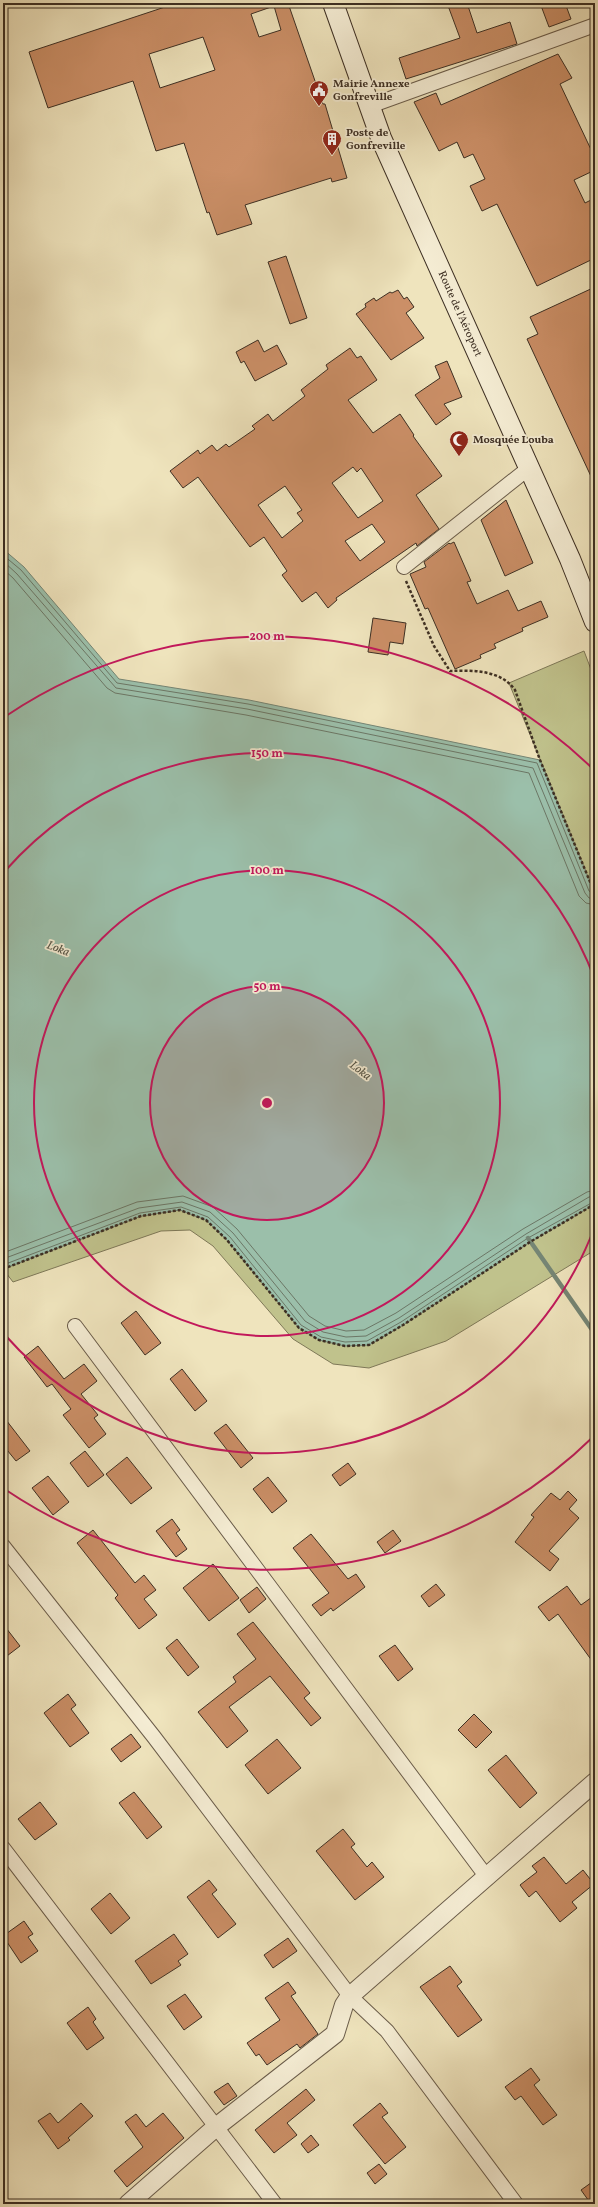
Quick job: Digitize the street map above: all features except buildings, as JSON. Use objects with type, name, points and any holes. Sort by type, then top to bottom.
[{"type":"main road","name":"Route de l'Aéroport","points":[[333,3],[384,146],[570,559],[595,622]]},
{"type":"street","points":[[370,106],[595,25]]},
{"type":"street","points":[[404,567],[529,468]]},
{"type":"street","points":[[75,1326],[486,1876]]},
{"type":"street","points":[[3,1546],[154,1737],[350,1996],[387,2031],[516,2204]]},
{"type":"street","points":[[128,2204],[216,2127],[335,2034],[344,2006],[350,1996],[595,1782]]},
{"type":"street","points":[[3,1848],[275,2204]]},
{"type":"path","points":[[404,567],[407,586],[434,646],[450,671],[477,670],[508,680],[515,690],[540,760],[595,894]]},
{"type":"path","points":[[3,1269],[141,1216],[180,1210],[206,1220],[227,1240],[299,1328],[319,1340],[345,1346],[369,1345],[403,1326],[530,1242],[595,1204]]},
{"type":"shaded area","points":[[584,651],[595,680],[595,894],[509,683]]},
{"type":"shaded area","points":[[595,1204],[595,1250],[446,1341],[369,1368],[333,1364],[293,1339],[213,1246],[190,1230],[161,1231],[13,1282],[3,1269],[141,1216],[180,1210],[206,1220],[227,1240],[299,1328],[369,1345],[403,1325],[530,1242]]},
{"type":"water","points":[[3,549],[24,567],[119,679],[249,700],[540,760],[595,894],[595,1204],[530,1242],[403,1325],[369,1345],[345,1346],[319,1340],[299,1328],[227,1240],[206,1220],[180,1210],[141,1216],[3,1269]]},
{"type":"waterway","name":"Loka","points":[[528,1238],[595,1334]]},
{"type":"place","name":"Mairie Annexe Gonfreville","points":[[319,107]]},
{"type":"place","name":"Poste de Gonfreville","points":[[332,156]]},
{"type":"place","name":"Mosquée Louba","points":[[459,457]]}]
